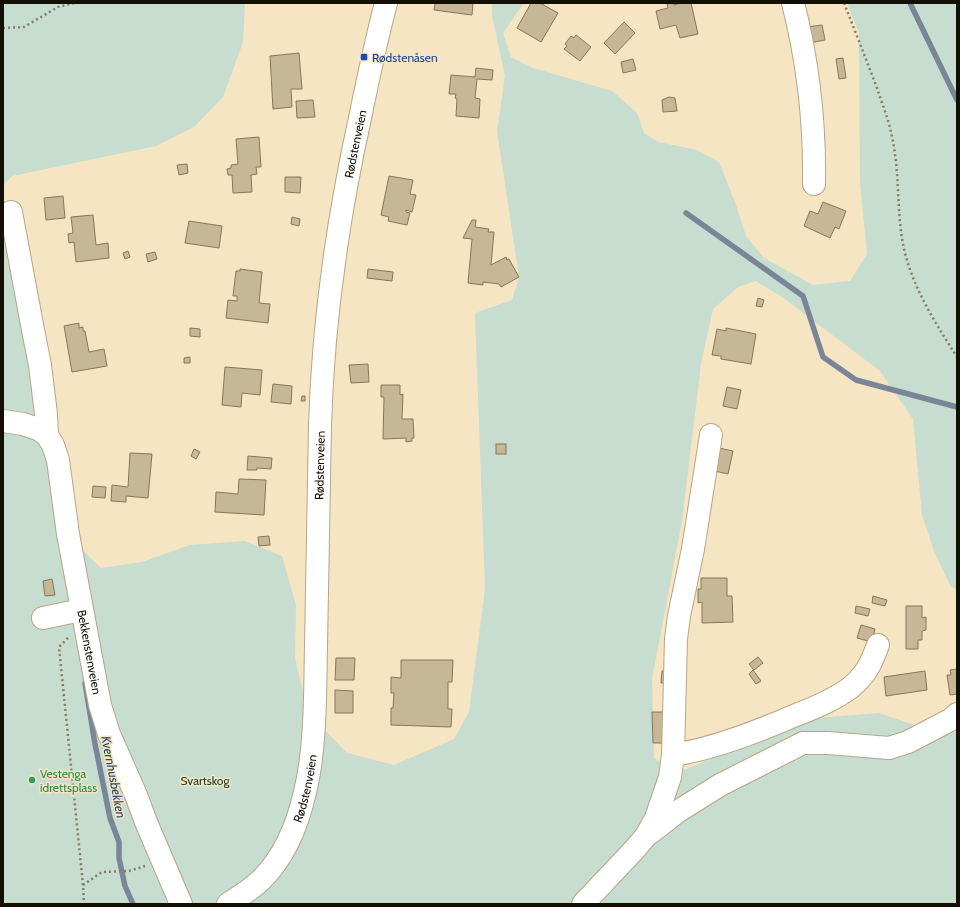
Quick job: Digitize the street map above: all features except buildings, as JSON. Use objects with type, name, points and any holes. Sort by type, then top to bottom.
[{"type":"street","name":"Rødstenveien","points":[[228,904],[262,880],[278,859],[300,813],[306,789],[310,764],[315,685],[320,422],[328,315],[338,235],[349,166],[386,3]]},
{"type":"street","points":[[793,3],[799,26],[813,116],[815,149],[814,184]]},
{"type":"street","points":[[11,212],[40,365],[47,434]]},
{"type":"street","points":[[3,420],[38,428],[47,434]]},
{"type":"street","name":"Bekkenstenveien","points":[[47,434],[53,445],[58,460],[68,534],[81,610],[100,705],[109,734],[181,904]]},
{"type":"street","points":[[583,904],[646,836],[656,818],[670,777],[673,755],[676,639],[693,549],[711,435]]},
{"type":"street","points":[[43,618],[81,610]]},
{"type":"street","points":[[673,755],[709,746],[763,729],[822,704],[849,689],[863,675],[871,665],[878,645]]},
{"type":"street","points":[[646,836],[678,812],[720,785],[803,743],[828,743],[889,748],[908,742],[950,720],[957,714]]},
{"type":"path","points":[[3,28],[24,27],[58,7],[74,3]]},
{"type":"path","points":[[844,3],[866,59],[886,115],[892,137],[905,256],[934,321],[957,357]]},
{"type":"path","points":[[84,904],[59,648],[71,636],[85,632]]},
{"type":"path","points":[[83,886],[102,872],[129,871],[163,862]]},
{"type":"green space","points":[[3,3],[245,3],[243,42],[223,97],[194,127],[156,146],[12,176],[3,185]]},
{"type":"green space","name":"Svartskog","points":[[492,3],[524,3],[503,33],[511,57],[533,68],[612,91],[637,113],[644,133],[658,142],[697,150],[719,162],[735,202],[746,236],[764,258],[813,285],[850,281],[867,254],[860,183],[859,33],[847,3],[957,3],[957,589],[951,587],[934,551],[922,515],[913,419],[880,371],[782,297],[756,281],[738,287],[713,309],[701,364],[682,521],[652,679],[654,758],[677,773],[736,748],[816,718],[879,713],[941,734],[957,732],[957,904],[3,904],[3,221],[73,541],[101,568],[142,562],[190,545],[245,541],[282,556],[296,605],[295,658],[308,713],[347,753],[394,765],[454,739],[469,712],[485,589],[475,313],[512,300],[519,277],[497,131],[505,76],[492,15]]},
{"type":"waterway","points":[[910,3],[957,100]]},
{"type":"waterway","points":[[686,213],[803,296],[823,357],[856,380],[957,407]]},
{"type":"waterway","name":"Kvernhusbekken","points":[[85,683],[95,744],[110,818],[119,842],[119,858],[125,886],[133,904]]},
{"type":"place","name":"Rødstenåsen","points":[[364,57]]},
{"type":"place","name":"Vestenga idrettsplass","points":[[32,780]]}]
